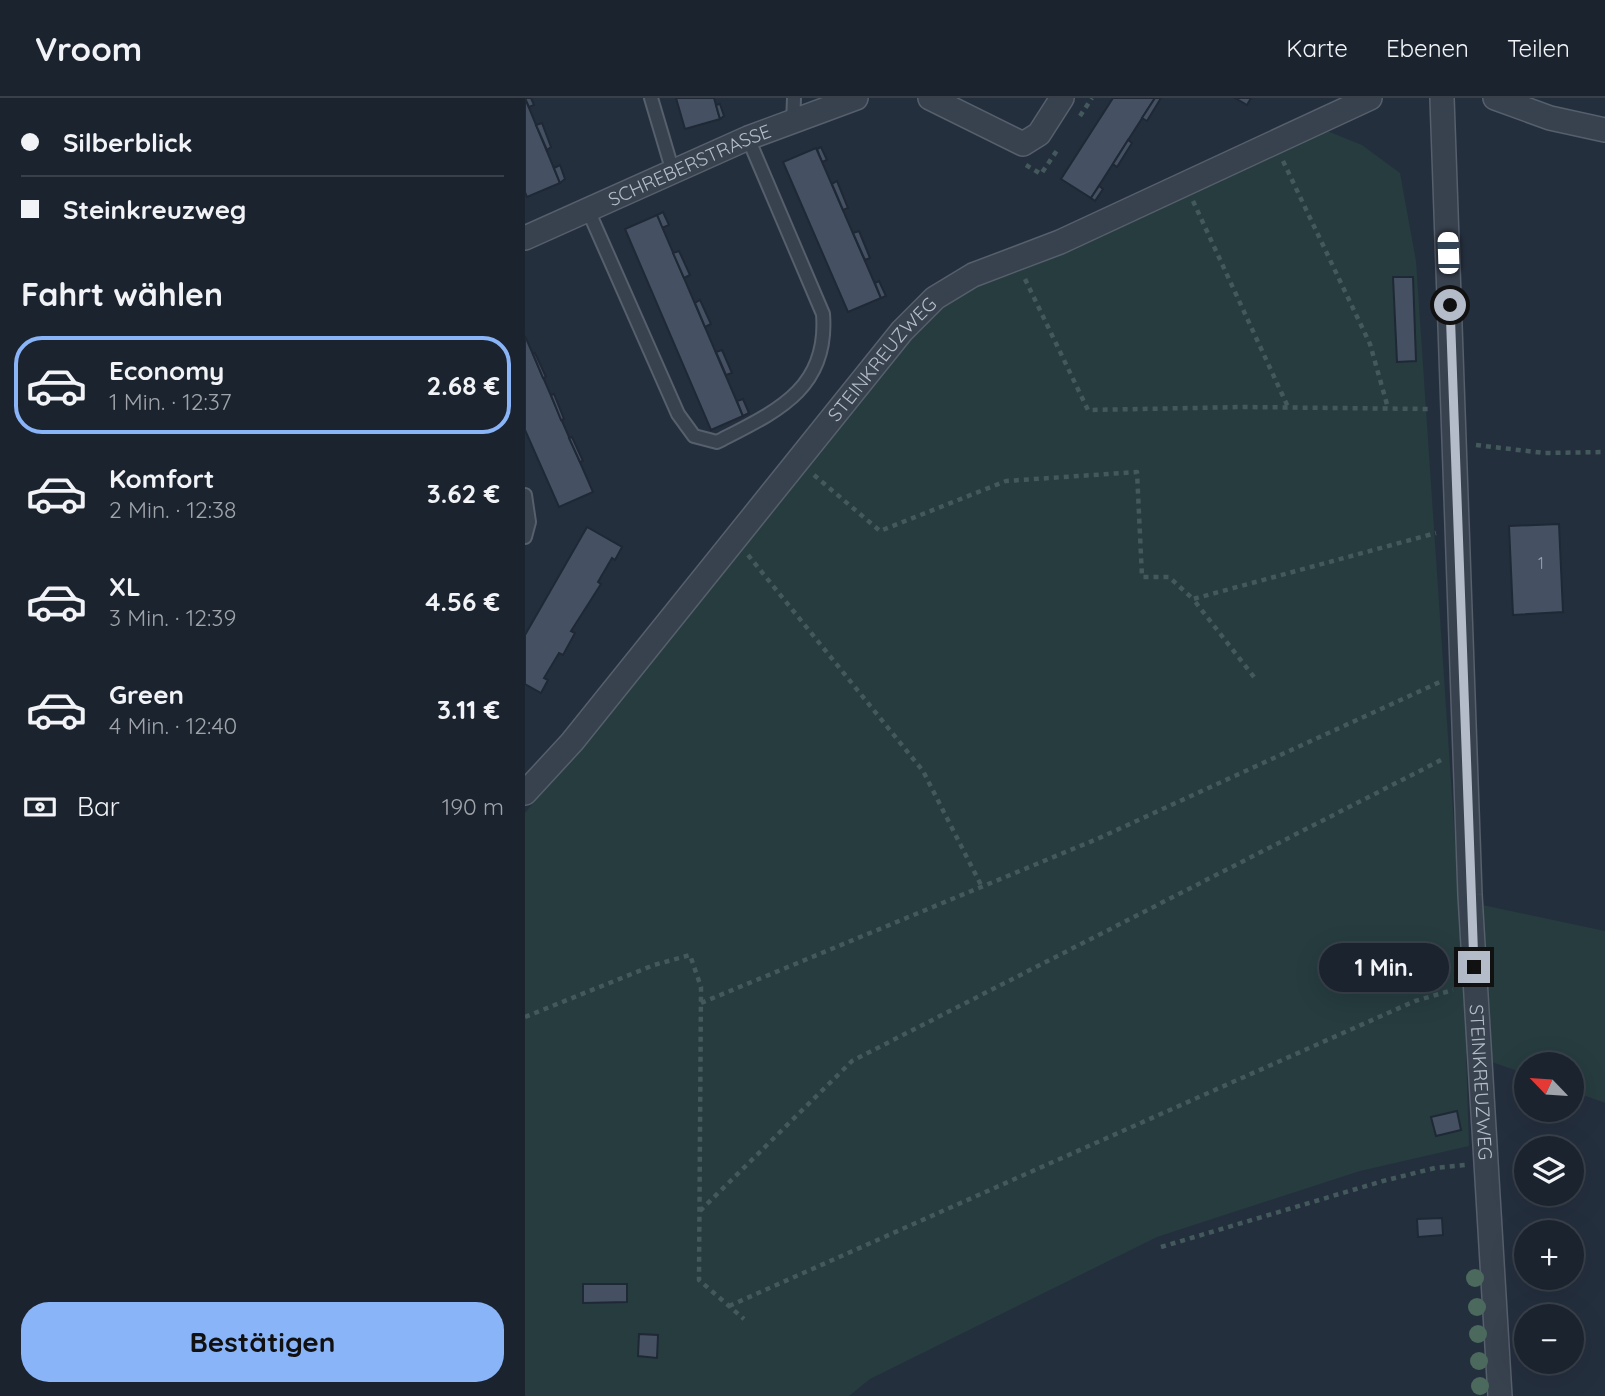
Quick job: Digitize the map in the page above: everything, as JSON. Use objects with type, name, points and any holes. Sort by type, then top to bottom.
[{"type":"street","name":"SCHREBERSTRASSE","points":[[525,238],[748,138],[793,124],[856,98]]},
{"type":"street","points":[[930,98],[1023,144],[1039,134],[1062,98]]},
{"type":"street","name":"STEINKREUZWEG","points":[[525,793],[572,743],[902,331],[935,298],[973,275],[1186,185],[1370,98]]},
{"type":"street","name":"STEINKREUZWEG","points":[[1442,98],[1475,991],[1500,1396]]},
{"type":"street","points":[[1495,98],[1550,118],[1605,130]]},
{"type":"lane","points":[[651,98],[673,172]]},
{"type":"lane","points":[[793,124],[794,98]]},
{"type":"lane","points":[[588,210],[678,414],[694,436],[716,442],[772,414],[803,386],[816,370],[825,341],[823,314],[748,138]]},
{"type":"lane","points":[[525,495],[529,522],[525,537]]},
{"type":"path","points":[[1274,144],[1370,344],[1388,408]]},
{"type":"path","points":[[1186,185],[1288,407]]},
{"type":"path","points":[[1016,259],[1088,410],[1288,407],[1453,409]]},
{"type":"path","points":[[1455,443],[1544,453],[1605,452]]},
{"type":"path","points":[[797,461],[880,531],[1006,481],[1137,472],[1142,577],[1168,577],[1193,599],[1254,677]]},
{"type":"path","points":[[1193,599],[1457,529]]},
{"type":"path","points":[[735,538],[923,771],[982,887]]},
{"type":"path","points":[[701,1003],[1110,834],[1442,681],[1462,679]]},
{"type":"path","points":[[700,1212],[852,1061],[1465,749]]},
{"type":"path","points":[[525,1017],[654,965],[690,955],[701,987],[699,1280],[744,1319]]},
{"type":"path","points":[[730,1306],[1415,1001],[1443,991],[1475,991]]},
{"type":"path","points":[[1161,1247],[1383,1181],[1435,1168],[1487,1163]]},
{"type":"green space","points":[[1327,131],[1362,145],[1400,173],[1416,261],[1459,900],[1605,931],[1605,1103],[1584,1095],[1584,1052],[1514,1052],[1514,1070],[1466,1053],[1469,1146],[1360,1171],[1157,1237],[870,1379],[849,1396],[525,1396],[525,813],[900,349],[940,307],[1018,265]]},
{"type":"building","points":[[525,98],[560,183],[527,197],[525,192]]},
{"type":"building","points":[[525,98],[531,98],[534,105],[529,107]]},
{"type":"building","points":[[676,98],[714,98],[720,119],[685,129]]},
{"type":"building","points":[[1113,98],[1155,98],[1091,198],[1061,179]]},
{"type":"building","points":[[1155,98],[1161,98],[1147,121],[1142,118]]},
{"type":"building","points":[[1235,98],[1251,98],[1247,105]]},
{"type":"building","points":[[720,104],[724,116],[720,119],[716,105]]},
{"type":"building","points":[[542,123],[551,147],[547,150],[536,125]]},
{"type":"building","points":[[1128,140],[1132,143],[1117,167],[1113,164]]},
{"type":"building","points":[[821,147],[827,160],[822,162],[817,149]]},
{"type":"building","points":[[816,148],[881,298],[848,312],[783,162]]},
{"type":"building","points":[[560,165],[565,179],[560,183],[554,168]]},
{"type":"building","points":[[837,181],[848,208],[843,210],[832,184]]},
{"type":"building","points":[[1099,186],[1103,189],[1095,201],[1091,198]]},
{"type":"building","points":[[663,212],[669,225],[662,228],[657,215]]},
{"type":"building","points":[[657,215],[743,416],[711,430],[625,229]]},
{"type":"building","points":[[859,231],[870,258],[865,260],[853,233]]},
{"type":"building","points":[[679,251],[690,275],[684,278],[673,253]]},
{"type":"building","points":[[1393,277],[1413,277],[1416,361],[1397,362]]},
{"type":"building","points":[[879,281],[886,296],[881,298],[875,283]]},
{"type":"building","points":[[700,300],[711,324],[705,327],[695,303]]},
{"type":"building","points":[[525,336],[593,492],[559,507],[525,430]]},
{"type":"building","points":[[722,350],[732,373],[726,375],[716,352]]},
{"type":"building","points":[[535,353],[546,377],[543,378],[533,354]]},
{"type":"building","points":[[554,394],[564,419],[561,420],[551,395]]},
{"type":"building","points":[[743,399],[749,413],[743,416],[737,401]]},
{"type":"building","points":[[572,437],[583,461],[580,462],[569,438]]},
{"type":"building","points":[[1559,524],[1563,612],[1513,615],[1509,526]]},
{"type":"building","points":[[587,527],[622,547],[615,560],[612,558],[598,582],[601,584],[571,631],[575,633],[563,655],[559,653],[544,678],[548,680],[541,693],[525,684],[525,635]]},
{"type":"building","points":[[1457,1111],[1461,1130],[1436,1136],[1431,1117]]},
{"type":"building","points":[[1442,1218],[1443,1235],[1418,1237],[1417,1219]]},
{"type":"building","points":[[583,1284],[627,1284],[627,1302],[583,1303]]},
{"type":"building","points":[[639,1334],[658,1335],[657,1358],[638,1356]]},
{"type":"route","points":[[1450,305],[1474,967]]}]
